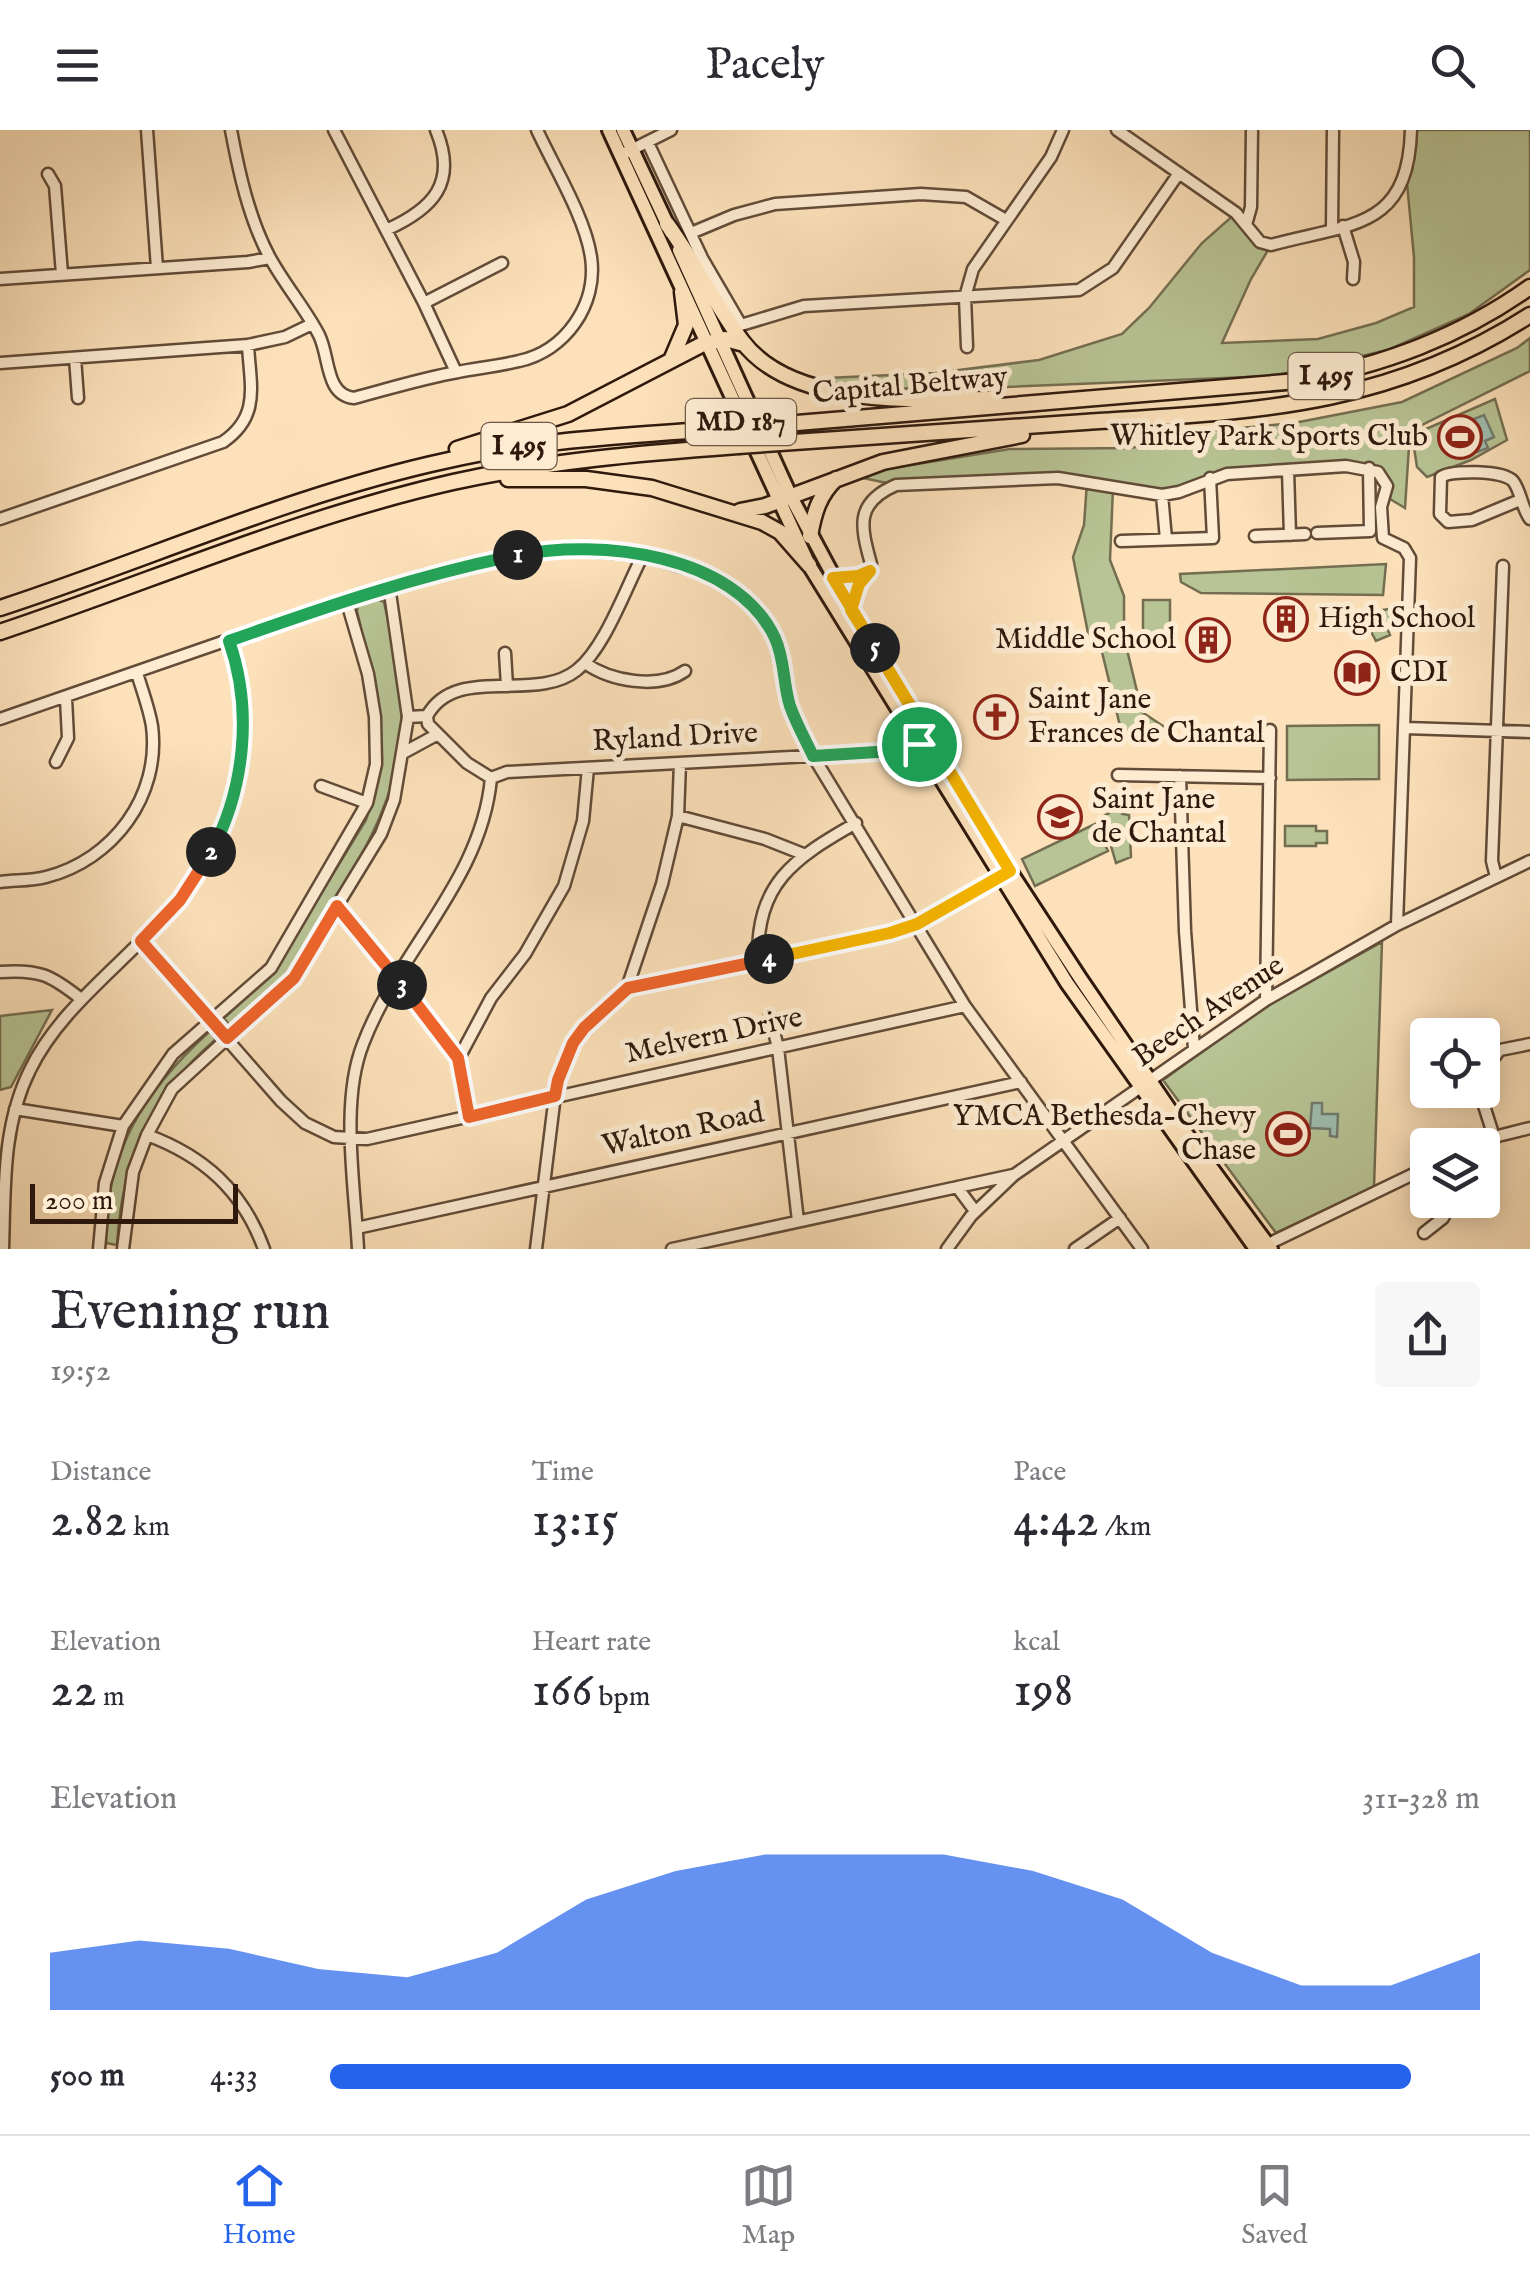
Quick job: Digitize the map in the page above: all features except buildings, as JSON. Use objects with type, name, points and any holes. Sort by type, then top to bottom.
[{"type":"highway","points":[[667,224],[744,344]]},
{"type":"highway","name":"Capital Beltway","points":[[0,608],[314,497],[397,472],[492,451],[591,438],[1298,381],[1362,368],[1447,336],[1530,286]]},
{"type":"highway","points":[[671,360],[684,334],[682,292]]},
{"type":"highway","name":"Capital Beltway","points":[[0,632],[322,520],[415,492],[545,465],[738,446],[1284,406],[1367,390],[1455,357],[1530,314]]},
{"type":"highway","points":[[314,497],[540,425],[596,401],[712,341],[732,339],[744,344],[790,379],[829,392],[959,398],[1102,398]]},
{"type":"highway","points":[[734,512],[753,510],[838,477],[947,447],[1105,421]]},
{"type":"highway","points":[[810,536],[816,506],[838,477]]},
{"type":"highway","points":[[415,492],[507,479],[586,479],[652,488],[734,512],[778,530],[809,565]]},
{"type":"main road","name":"MD 187","points":[[609,130],[627,152],[667,224],[712,341],[784,498],[809,565],[1005,874],[1145,1085],[1263,1248]]},
{"type":"main road","name":"MD 187","points":[[623,130],[627,152],[682,292],[712,341]]},
{"type":"main road","name":"MD 187","points":[[784,498],[810,536],[924,742]]},
{"type":"street","points":[[147,130],[157,268]]},
{"type":"street","points":[[231,130],[240,173],[270,258],[312,324],[328,359],[334,389],[342,397],[354,398],[456,372],[522,361],[542,353],[572,328],[589,295],[592,278],[588,244],[536,130]]},
{"type":"street","points":[[334,130],[456,372]]},
{"type":"street","points":[[386,230],[424,209],[442,183],[444,148],[436,130]]},
{"type":"street","points":[[627,152],[670,130]]},
{"type":"street","points":[[967,347],[965,297],[973,269],[1051,157],[1063,130]]},
{"type":"street","points":[[1246,225],[1251,207],[1252,130]]},
{"type":"street","points":[[1333,130],[1337,227],[1354,262],[1353,280]]},
{"type":"street","points":[[1121,131],[1136,135],[1179,174],[1236,213],[1260,242],[1271,245],[1363,221],[1380,212],[1396,196],[1410,162],[1411,130]]},
{"type":"street","points":[[648,143],[702,258],[741,325],[804,306],[1062,293],[1095,283],[1113,268],[1179,174]]},
{"type":"street","points":[[48,174],[55,186],[62,274]]},
{"type":"street","points":[[691,233],[775,204],[921,194],[966,197],[1006,220]]},
{"type":"street","points":[[0,280],[270,258]]},
{"type":"street","points":[[424,303],[502,263]]},
{"type":"street","points":[[0,363],[248,345],[285,337],[312,324]]},
{"type":"street","points":[[0,520],[223,442],[240,430],[251,406],[248,345]]},
{"type":"street","points":[[76,358],[78,398]]},
{"type":"street","points":[[1256,536],[1370,531],[1369,468]]},
{"type":"street","points":[[851,610],[859,584],[872,564],[862,530],[866,509],[875,496],[896,485],[1058,478],[1162,495],[1210,478],[1288,470],[1369,468],[1378,472],[1387,486],[1381,507],[1384,538],[1404,548],[1410,558],[1397,925]]},
{"type":"street","points":[[1288,470],[1290,535]]},
{"type":"street","points":[[1520,500],[1472,520],[1448,522],[1440,514],[1440,480],[1446,473],[1495,474],[1513,481],[1530,519]]},
{"type":"street","points":[[1121,541],[1214,538],[1210,478]]},
{"type":"street","points":[[1162,495],[1166,540]]},
{"type":"street","points":[[0,719],[346,599],[450,568],[560,549],[642,555],[708,575],[741,595],[774,637],[789,703],[813,756],[965,1006],[1142,1249]]},
{"type":"street","points":[[358,1249],[353,1139],[356,1067],[363,1042],[472,854],[491,778],[438,734],[428,724],[427,716],[435,704],[454,692],[551,683],[586,663],[642,555]]},
{"type":"street","points":[[1496,878],[1492,861],[1502,566]]},
{"type":"street","points":[[833,578],[870,571]]},
{"type":"street","points":[[123,1249],[132,1172],[172,1089],[294,978],[381,834],[394,800],[408,717],[388,586]]},
{"type":"street","points":[[99,1249],[104,1183],[123,1126],[173,1054],[271,968],[367,803],[376,764],[374,717],[368,674],[346,599]]},
{"type":"street","points":[[3,1249],[6,1153],[15,1109],[42,1047],[81,999],[180,900],[222,832],[234,795],[243,722],[242,693],[229,641]]},
{"type":"street","points":[[505,653],[506,686]]},
{"type":"street","points":[[586,663],[599,673],[623,680],[671,677],[685,671]]},
{"type":"street","points":[[0,882],[44,878],[76,866],[100,852],[134,814],[145,790],[152,753],[152,726],[136,673]]},
{"type":"street","points":[[56,762],[68,738],[66,698]]},
{"type":"street","points":[[408,717],[427,716]]},
{"type":"street","points":[[1405,728],[1530,732]]},
{"type":"street","points":[[1266,1000],[1270,730]]},
{"type":"street","points":[[402,754],[438,734]]},
{"type":"street","name":"Ryland Drive","points":[[491,778],[507,772],[909,750],[924,742]]},
{"type":"street","points":[[536,1249],[558,1080],[573,1043],[584,1028],[628,988],[662,884],[678,816],[680,763]]},
{"type":"street","points":[[458,1058],[491,998],[525,954],[564,886],[584,821],[588,768]]},
{"type":"street","points":[[1118,774],[1270,778]]},
{"type":"street","points":[[1180,776],[1194,1048]]},
{"type":"street","points":[[321,786],[367,803]]},
{"type":"street","points":[[678,816],[765,839],[803,854]]},
{"type":"street","points":[[758,962],[757,933],[763,906],[776,882],[803,854],[856,823]]},
{"type":"street","name":"Beech Avenue","points":[[948,1249],[975,1211],[1014,1175],[1266,1000],[1397,925],[1530,862]]},
{"type":"street","points":[[628,988],[890,933],[917,924],[1005,874]]},
{"type":"street","points":[[337,906],[458,1058],[469,1117]]},
{"type":"street","name":"Melvern Drive","points":[[141,941],[281,1101],[305,1122],[334,1138],[367,1139],[965,1006]]},
{"type":"street","points":[[0,972],[36,971],[58,980],[81,999]]},
{"type":"street","points":[[770,1015],[778,1048],[798,1222]]},
{"type":"street","points":[[1500,1050],[1530,1044]]},
{"type":"street","name":"Walton Road","points":[[357,1228],[1021,1082]]},
{"type":"street","points":[[15,1109],[123,1126]]},
{"type":"street","points":[[1500,1135],[1530,1128]]},
{"type":"street","points":[[147,1135],[185,1151],[226,1182],[246,1210],[264,1249]]},
{"type":"street","points":[[672,1249],[1014,1175]]},
{"type":"street","points":[[1263,1248],[1410,1176]]},
{"type":"street","points":[[957,1187],[975,1211]]},
{"type":"street","points":[[1075,1249],[1120,1218]]},
{"type":"street","points":[[1424,1233],[1443,1218]]},
{"type":"green space","points":[[1413,130],[1530,130],[1530,270],[1469,314],[1388,350],[1273,376],[954,389],[862,388],[805,379],[935,373],[1039,360],[1122,334],[1149,308],[1202,243],[1236,213],[1260,242],[1271,245],[1222,343],[1318,339],[1376,323],[1414,307],[1406,173],[1412,170]]},
{"type":"green space","points":[[1530,338],[1530,371],[1410,431],[1405,508],[1385,496],[1387,486],[1369,468],[1227,474],[1179,492],[1113,488],[1110,560],[1124,596],[1124,637],[1142,712],[1169,730],[1121,730],[1100,644],[1088,633],[1073,557],[1084,525],[1087,482],[896,485],[849,475],[1010,449],[1131,448],[1210,431],[1294,423],[1402,402],[1517,348]]},
{"type":"green space","name":"Whitley Park Sports Club","points":[[1495,399],[1507,440],[1471,460],[1427,477],[1417,467],[1412,435]]},
{"type":"green space","points":[[1386,564],[1383,595],[1201,593],[1181,582],[1180,574]]},
{"type":"green space","points":[[377,599],[384,602],[401,700],[401,733],[387,799],[358,860],[286,975],[231,1027],[224,1018],[272,974],[366,820],[382,758],[377,697],[357,611],[358,606]]},
{"type":"green space","points":[[1143,600],[1170,600],[1170,637],[1143,637]]},
{"type":"green space","points":[[1390,609],[1390,621],[1385,623],[1390,635],[1376,641],[1354,614]]},
{"type":"green space","points":[[1379,725],[1379,779],[1287,780],[1287,726]]},
{"type":"green space","points":[[1122,800],[1122,814],[1129,815],[1131,857],[1116,863],[1111,846],[1117,845],[1116,828],[1106,826],[1109,823],[1104,816],[1114,810],[1114,802]]},
{"type":"green space","points":[[1095,824],[1108,851],[1035,886],[1022,859]]},
{"type":"green space","points":[[1285,826],[1316,826],[1316,831],[1327,831],[1327,843],[1285,846]]},
{"type":"green space","name":"YMCA Bethesda-Chevy Chase","points":[[1382,942],[1374,1187],[1276,1233],[1163,1080],[1260,1010]]},
{"type":"green space","points":[[52,1010],[11,1087],[0,1090],[0,1016]]},
{"type":"green space","points":[[209,1032],[215,1040],[173,1084],[143,1132],[125,1185],[117,1245],[106,1243],[112,1180],[133,1126],[166,1077]]},
{"type":"shaded area","points":[[1484,415],[1494,437],[1485,441],[1488,448],[1477,452],[1474,445],[1468,447],[1463,435],[1478,429],[1474,419]]},
{"type":"shaded area","points":[[1312,1103],[1322,1103],[1322,1114],[1338,1114],[1337,1137],[1330,1136],[1330,1129],[1310,1128]]},
{"type":"place","name":"Whitley Park Sports Club","points":[[1460,437]]},
{"type":"place","name":"High School","points":[[1286,619]]},
{"type":"place","name":"Middle School","points":[[1208,640]]},
{"type":"place","name":"CDI","points":[[1357,673]]},
{"type":"place","name":"Saint Jane Frances de Chantal","points":[[996,717]]},
{"type":"place","name":"Saint Jane de Chantal","points":[[1060,817]]},
{"type":"place","name":"YMCA Bethesda-Chevy Chase","points":[[1288,1134]]},
{"type":"route","points":[[919,744],[909,750],[813,756],[789,703],[774,637],[741,595],[708,575],[673,562],[612,550],[560,549],[450,568],[346,599],[229,641],[242,693],[243,722],[234,795],[222,832],[200,871],[180,900],[141,941],[227,1038],[294,978],[337,906],[458,1058],[469,1117],[555,1096],[564,1060],[573,1043],[628,988],[890,933],[930,918],[1010,871],[922,725],[851,610],[859,584],[870,571],[833,578],[851,610],[884,662],[922,725],[929,739],[919,744]]}]
